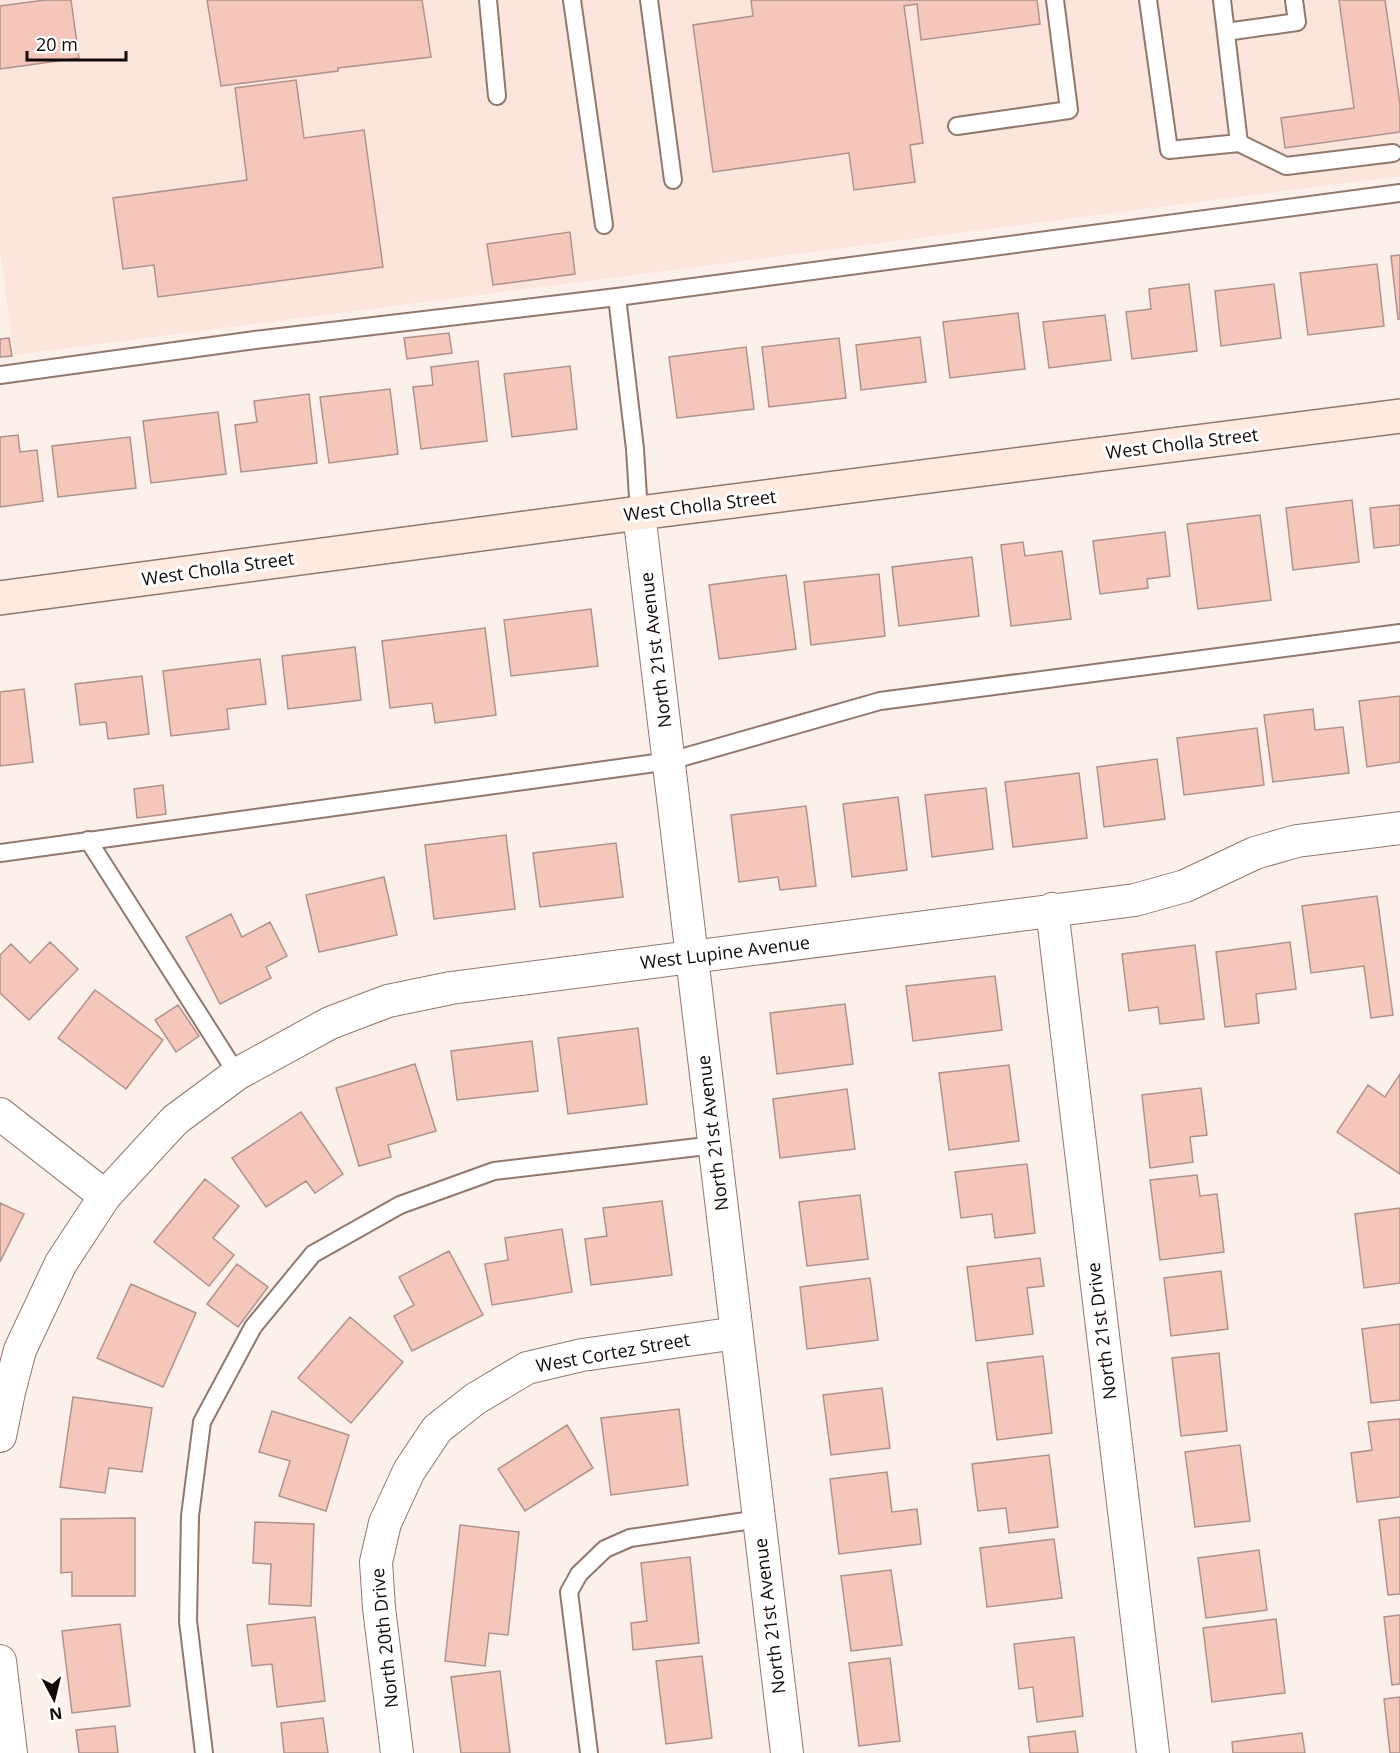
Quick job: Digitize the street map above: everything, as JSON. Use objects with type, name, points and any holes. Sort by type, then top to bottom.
[{"type":"street","name":"West Cholla Street","points":[[0,598],[639,513],[1400,416]]},
{"type":"street","name":"North 21st Avenue","points":[[639,513],[787,1753]]},
{"type":"street","name":"West Lupine Avenue","points":[[0,1436],[9,1392],[10,1347],[105,1196],[174,1120],[237,1074],[330,1023],[388,1001],[451,988],[1135,900],[1185,886],[1255,853],[1297,841],[1400,828]]},
{"type":"street","name":"North 21st Drive","points":[[1052,909],[1152,1753]]},
{"type":"street","points":[[0,1114],[105,1196]]},
{"type":"street","name":"West Cortez Street","points":[[436,1429],[475,1399],[527,1368],[582,1354],[737,1333]]},
{"type":"street","name":"North 20th Drive","points":[[397,1753],[379,1608],[376,1562],[385,1523],[409,1471],[436,1429]]},
{"type":"street","points":[[0,1661],[11,1753]]},
{"type":"lane","points":[[488,0],[497,96]]},
{"type":"lane","points":[[572,0],[604,225]]},
{"type":"lane","points":[[649,0],[674,180]]},
{"type":"lane","points":[[957,126],[1069,110],[1054,0]]},
{"type":"lane","points":[[1148,0],[1169,150],[1239,143],[1286,166],[1393,153]]},
{"type":"lane","points":[[1222,0],[1239,143]]},
{"type":"lane","points":[[1226,32],[1297,22],[1294,0]]},
{"type":"lane","points":[[0,375],[255,340],[617,297],[1400,193]]},
{"type":"lane","points":[[617,297],[635,449],[639,513]]},
{"type":"lane","points":[[0,853],[670,761],[880,702],[1400,633]]},
{"type":"lane","points":[[88,840],[237,1074]]},
{"type":"lane","points":[[204,1753],[188,1621],[190,1516],[202,1422],[253,1327],[313,1254],[400,1205],[494,1171],[715,1145]]},
{"type":"lane","points":[[590,1753],[569,1592],[579,1574],[605,1549],[630,1538],[759,1519]]},
{"type":"shaded area","points":[[0,0],[1400,0],[1400,176],[14,355],[0,250]]},
{"type":"building","points":[[45,0],[71,0],[79,58],[0,69],[0,6]]},
{"type":"building","points":[[207,0],[422,0],[431,57],[338,68],[338,71],[221,86]]},
{"type":"building","points":[[751,0],[1037,0],[1040,24],[921,40],[917,4],[904,6],[923,143],[910,145],[915,182],[854,190],[849,153],[713,172],[693,25],[753,16]]},
{"type":"building","points":[[1339,0],[1385,0],[1400,104],[1400,132],[1285,148],[1281,118],[1354,108]]},
{"type":"building","points":[[296,80],[304,138],[364,130],[383,267],[158,297],[154,265],[123,269],[113,198],[247,180],[235,88]]},
{"type":"building","points":[[570,232],[575,274],[493,285],[487,244]]},
{"type":"building","points":[[1400,255],[1400,319],[1398,319],[1391,256]]},
{"type":"building","points":[[1377,264],[1384,326],[1308,335],[1300,273]]},
{"type":"building","points":[[1189,284],[1197,351],[1132,359],[1126,312],[1151,309],[1149,289]]},
{"type":"building","points":[[1274,284],[1281,338],[1221,346],[1215,291]]},
{"type":"building","points":[[1018,313],[1025,369],[950,378],[943,322]]},
{"type":"building","points":[[1105,315],[1111,360],[1049,368],[1043,322]]},
{"type":"building","points":[[449,333],[452,353],[407,359],[404,338]]},
{"type":"building","points":[[920,337],[926,382],[861,390],[856,345]]},
{"type":"building","points":[[9,338],[12,356],[0,357],[0,339]]},
{"type":"building","points":[[839,338],[846,398],[769,407],[762,347]]},
{"type":"building","points":[[746,347],[754,409],[677,418],[669,357]]},
{"type":"building","points":[[478,361],[487,441],[421,449],[413,387],[433,385],[431,367]]},
{"type":"building","points":[[570,366],[577,429],[512,437],[504,374]]},
{"type":"building","points":[[390,389],[398,454],[329,463],[320,397]]},
{"type":"building","points":[[309,394],[317,463],[241,472],[235,425],[257,422],[254,401]]},
{"type":"building","points":[[218,412],[226,474],[151,483],[143,421]]},
{"type":"building","points":[[18,435],[20,452],[37,450],[43,501],[0,507],[0,437]]},
{"type":"building","points":[[130,437],[136,488],[58,497],[52,446]]},
{"type":"building","points":[[1352,500],[1359,562],[1293,570],[1286,508]]},
{"type":"building","points":[[1400,505],[1400,545],[1374,548],[1370,508]]},
{"type":"building","points":[[1260,515],[1271,600],[1198,609],[1187,524]]},
{"type":"building","points":[[1165,532],[1170,576],[1147,579],[1148,588],[1100,594],[1093,541]]},
{"type":"building","points":[[1023,542],[1025,556],[1062,551],[1071,619],[1011,626],[1001,545]]},
{"type":"building","points":[[972,557],[979,616],[899,626],[892,567]]},
{"type":"building","points":[[879,574],[885,636],[811,645],[804,582]]},
{"type":"building","points":[[786,575],[796,649],[719,659],[709,585]]},
{"type":"building","points":[[591,609],[598,666],[511,676],[504,620]]},
{"type":"building","points":[[485,628],[496,715],[435,723],[432,703],[390,708],[382,641]]},
{"type":"building","points":[[355,647],[361,700],[288,709],[282,656]]},
{"type":"building","points":[[260,659],[266,704],[227,709],[229,729],[171,736],[163,671]]},
{"type":"building","points":[[142,676],[149,734],[108,739],[106,722],[80,725],[75,684]]},
{"type":"building","points":[[24,689],[33,762],[0,766],[0,692]]},
{"type":"building","points":[[1400,696],[1400,762],[1367,767],[1359,701]]},
{"type":"building","points":[[1313,709],[1315,730],[1343,727],[1349,773],[1273,782],[1264,715]]},
{"type":"building","points":[[1257,728],[1264,785],[1184,795],[1177,738]]},
{"type":"building","points":[[1157,759],[1165,819],[1104,827],[1097,767]]},
{"type":"building","points":[[1079,773],[1087,838],[1013,847],[1005,782]]},
{"type":"building","points":[[163,785],[166,814],[137,818],[134,789]]},
{"type":"building","points":[[986,788],[993,849],[932,857],[925,795]]},
{"type":"building","points":[[898,797],[907,870],[852,877],[843,804]]},
{"type":"building","points":[[806,806],[816,886],[780,890],[778,877],[739,882],[731,815]]},
{"type":"building","points":[[506,835],[515,909],[434,919],[425,845]]},
{"type":"building","points":[[616,843],[623,897],[540,907],[533,853]]},
{"type":"building","points":[[384,877],[397,935],[319,952],[306,895]]},
{"type":"building","points":[[1377,896],[1393,1015],[1371,1018],[1364,966],[1311,973],[1302,906]]},
{"type":"building","points":[[231,914],[242,937],[270,922],[287,956],[266,967],[271,978],[220,1004],[186,937]]},
{"type":"building","points":[[50,942],[78,969],[29,1020],[0,993],[0,955],[11,944],[30,963]]},
{"type":"building","points":[[1290,942],[1296,989],[1256,994],[1259,1023],[1225,1027],[1216,952]]},
{"type":"building","points":[[1195,945],[1204,1019],[1160,1024],[1158,1007],[1129,1011],[1122,954]]},
{"type":"building","points":[[995,976],[1002,1030],[913,1041],[906,986]]},
{"type":"building","points":[[95,990],[163,1040],[126,1089],[58,1038]]},
{"type":"building","points":[[845,1004],[853,1064],[777,1074],[770,1013]]},
{"type":"building","points":[[178,1005],[199,1036],[176,1052],[155,1020]]},
{"type":"building","points":[[638,1028],[647,1104],[568,1114],[558,1038]]},
{"type":"building","points":[[532,1041],[538,1091],[457,1100],[451,1051]]},
{"type":"building","points":[[415,1064],[436,1131],[388,1145],[391,1157],[359,1166],[336,1088]]},
{"type":"building","points":[[1009,1065],[1019,1141],[949,1150],[939,1073]]},
{"type":"building","points":[[1400,1074],[1400,1174],[1337,1132],[1368,1085],[1385,1097]]},
{"type":"building","points":[[1201,1088],[1207,1135],[1190,1137],[1193,1162],[1150,1168],[1142,1095]]},
{"type":"building","points":[[847,1089],[855,1149],[780,1158],[773,1099]]},
{"type":"building","points":[[301,1112],[343,1174],[315,1193],[306,1181],[266,1207],[232,1158]]},
{"type":"building","points":[[1027,1164],[1035,1233],[995,1238],[992,1214],[961,1218],[955,1172]]},
{"type":"building","points":[[1197,1175],[1200,1196],[1217,1194],[1224,1252],[1160,1260],[1150,1180]]},
{"type":"building","points":[[205,1179],[239,1206],[213,1238],[234,1255],[209,1286],[154,1242]]},
{"type":"building","points":[[860,1195],[868,1259],[807,1266],[799,1202]]},
{"type":"building","points":[[662,1201],[672,1275],[591,1285],[585,1239],[607,1236],[603,1208]]},
{"type":"building","points":[[0,1203],[24,1214],[0,1262]]},
{"type":"building","points":[[1400,1208],[1400,1283],[1364,1288],[1355,1214]]},
{"type":"building","points":[[562,1229],[572,1292],[492,1305],[485,1264],[508,1260],[505,1238]]},
{"type":"building","points":[[449,1251],[483,1315],[412,1351],[394,1316],[414,1305],[399,1277]]},
{"type":"building","points":[[1040,1258],[1044,1286],[1027,1288],[1033,1334],[976,1341],[967,1267]]},
{"type":"building","points":[[237,1264],[268,1287],[238,1327],[207,1304]]},
{"type":"building","points":[[1221,1271],[1228,1329],[1171,1336],[1164,1278]]},
{"type":"building","points":[[870,1278],[878,1340],[807,1349],[800,1287]]},
{"type":"building","points":[[131,1284],[196,1313],[163,1387],[97,1358]]},
{"type":"building","points":[[350,1317],[403,1362],[351,1423],[298,1378]]},
{"type":"building","points":[[1400,1324],[1400,1400],[1371,1403],[1362,1329]]},
{"type":"building","points":[[1219,1353],[1227,1431],[1181,1436],[1172,1358]]},
{"type":"building","points":[[1043,1356],[1052,1433],[997,1440],[987,1363]]},
{"type":"building","points":[[882,1388],[890,1448],[831,1455],[823,1395]]},
{"type":"building","points":[[73,1397],[152,1408],[142,1472],[109,1468],[105,1493],[60,1487]]},
{"type":"building","points":[[679,1409],[688,1485],[611,1495],[601,1418]]},
{"type":"building","points":[[272,1411],[349,1435],[326,1511],[279,1496],[290,1461],[259,1452]]},
{"type":"building","points":[[1400,1419],[1400,1497],[1357,1502],[1351,1453],[1372,1450],[1368,1422]]},
{"type":"building","points":[[567,1425],[593,1468],[525,1511],[498,1469]]},
{"type":"building","points":[[1240,1445],[1250,1521],[1195,1527],[1185,1452]]},
{"type":"building","points":[[1049,1455],[1058,1527],[1009,1533],[1006,1508],[978,1511],[972,1464]]},
{"type":"building","points":[[887,1472],[892,1512],[917,1509],[921,1544],[839,1554],[830,1479]]},
{"type":"building","points":[[1400,1517],[1400,1594],[1388,1595],[1379,1520]]},
{"type":"building","points":[[135,1518],[135,1596],[72,1596],[72,1572],[61,1573],[61,1519]]},
{"type":"building","points":[[255,1522],[314,1524],[311,1606],[269,1604],[271,1564],[253,1563]]},
{"type":"building","points":[[460,1525],[519,1532],[508,1635],[489,1633],[485,1666],[445,1661]]},
{"type":"building","points":[[1054,1539],[1062,1598],[987,1607],[980,1548]]},
{"type":"building","points":[[1259,1550],[1267,1610],[1206,1618],[1198,1558]]},
{"type":"building","points":[[690,1557],[699,1643],[633,1650],[631,1623],[647,1621],[641,1563]]},
{"type":"building","points":[[891,1570],[902,1645],[851,1651],[841,1576]]},
{"type":"building","points":[[1400,1615],[1400,1684],[1392,1685],[1384,1617]]},
{"type":"building","points":[[315,1617],[325,1701],[277,1707],[272,1664],[252,1666],[247,1625]]},
{"type":"building","points":[[1276,1619],[1285,1693],[1212,1702],[1203,1628]]},
{"type":"building","points":[[120,1624],[130,1706],[72,1713],[62,1631]]},
{"type":"building","points":[[1074,1637],[1083,1716],[1037,1722],[1033,1687],[1019,1689],[1014,1644]]},
{"type":"building","points":[[702,1656],[712,1738],[666,1744],[656,1661]]},
{"type":"building","points":[[890,1658],[900,1741],[859,1746],[849,1663]]},
{"type":"building","points":[[500,1671],[510,1753],[461,1753],[451,1677]]},
{"type":"building","points":[[1400,1697],[1400,1753],[1390,1753],[1384,1699]]},
{"type":"building","points":[[323,1718],[328,1753],[284,1753],[281,1723]]},
{"type":"building","points":[[115,1726],[118,1753],[79,1753],[76,1730]]},
{"type":"building","points":[[1075,1731],[1078,1753],[1030,1753],[1028,1737]]},
{"type":"building","points":[[1302,1733],[1305,1753],[1233,1753],[1232,1742]]}]
